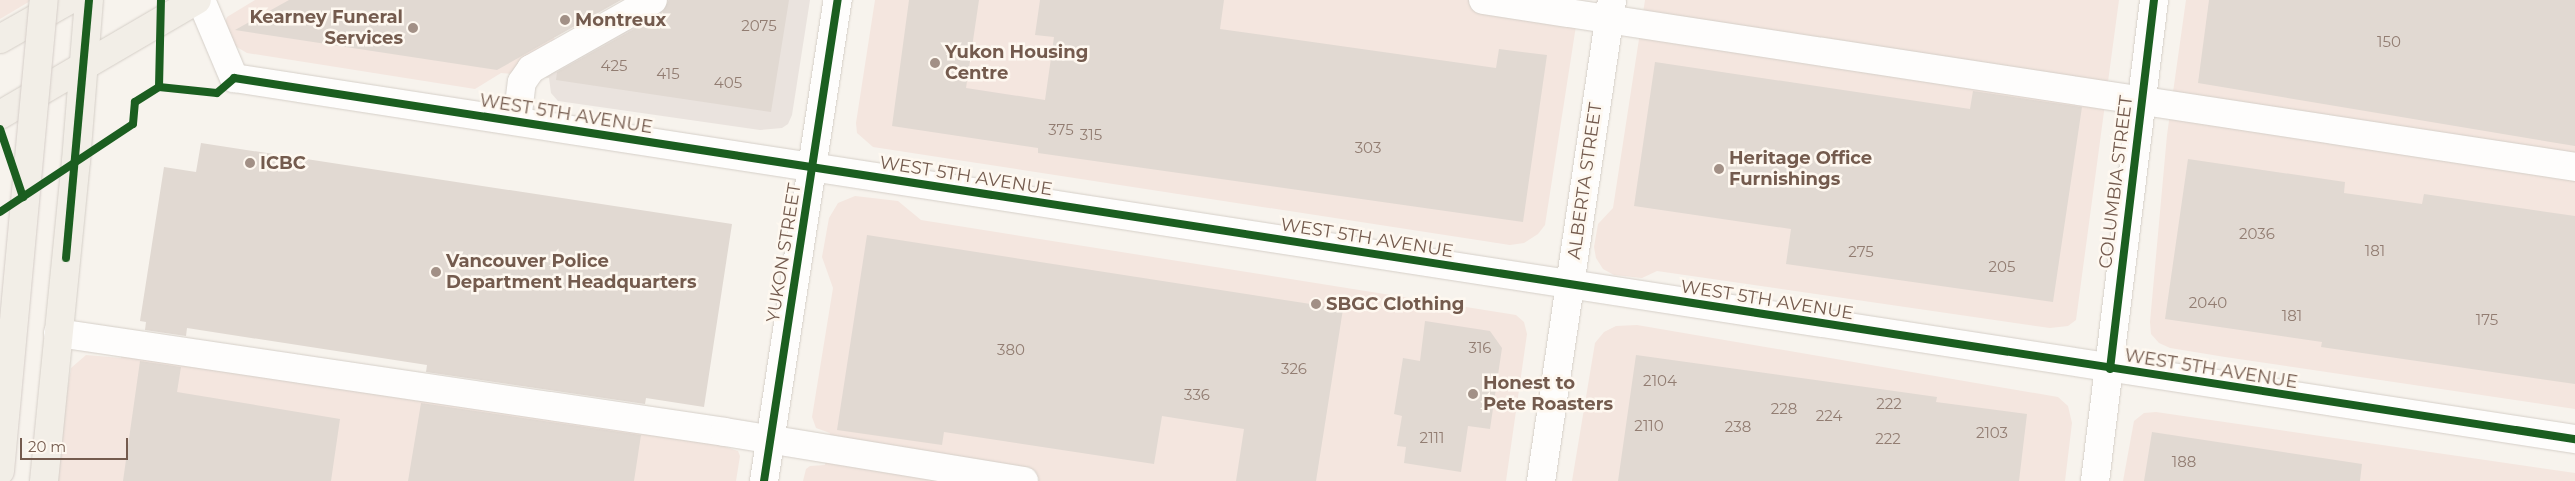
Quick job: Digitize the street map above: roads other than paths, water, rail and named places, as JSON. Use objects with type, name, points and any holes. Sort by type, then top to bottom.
[{"type":"main road","points":[[0,471],[44,0]]},
{"type":"main road","points":[[0,39],[69,0]]},
{"type":"main road","points":[[44,481],[89,0]]},
{"type":"main road","points":[[0,115],[196,0]]},
{"type":"street","name":"WEST 5TH AVENUE","points":[[201,0],[234,78],[2110,369],[2575,439]]},
{"type":"street","points":[[516,121],[522,82],[531,69],[652,0]]},
{"type":"street","name":"YUKON STREET","points":[[764,481],[838,0]]},
{"type":"street","points":[[1483,0],[1611,9],[2141,102],[2575,167]]},
{"type":"street","name":"COLUMBIA STREET","points":[[2095,481],[2154,0]]},
{"type":"street","name":"ALBERTA STREET","points":[[1541,481],[1611,9]]},
{"type":"street","points":[[58,333],[771,440],[1024,481]]},
{"type":"place","name":"Montreux","points":[[565,20]]},
{"type":"place","name":"Kearney Funeral Services","points":[[413,28]]},
{"type":"place","name":"Yukon Housing Centre","points":[[935,63]]},
{"type":"place","name":"ICBC","points":[[250,163]]},
{"type":"place","name":"Heritage Office Furnishings","points":[[1719,169]]},
{"type":"place","name":"Vancouver Police Department Headquarters","points":[[436,272]]},
{"type":"place","name":"SBGC Clothing","points":[[1316,304]]},
{"type":"place","name":"Honest to Pete Roasters","points":[[1473,394]]}]
